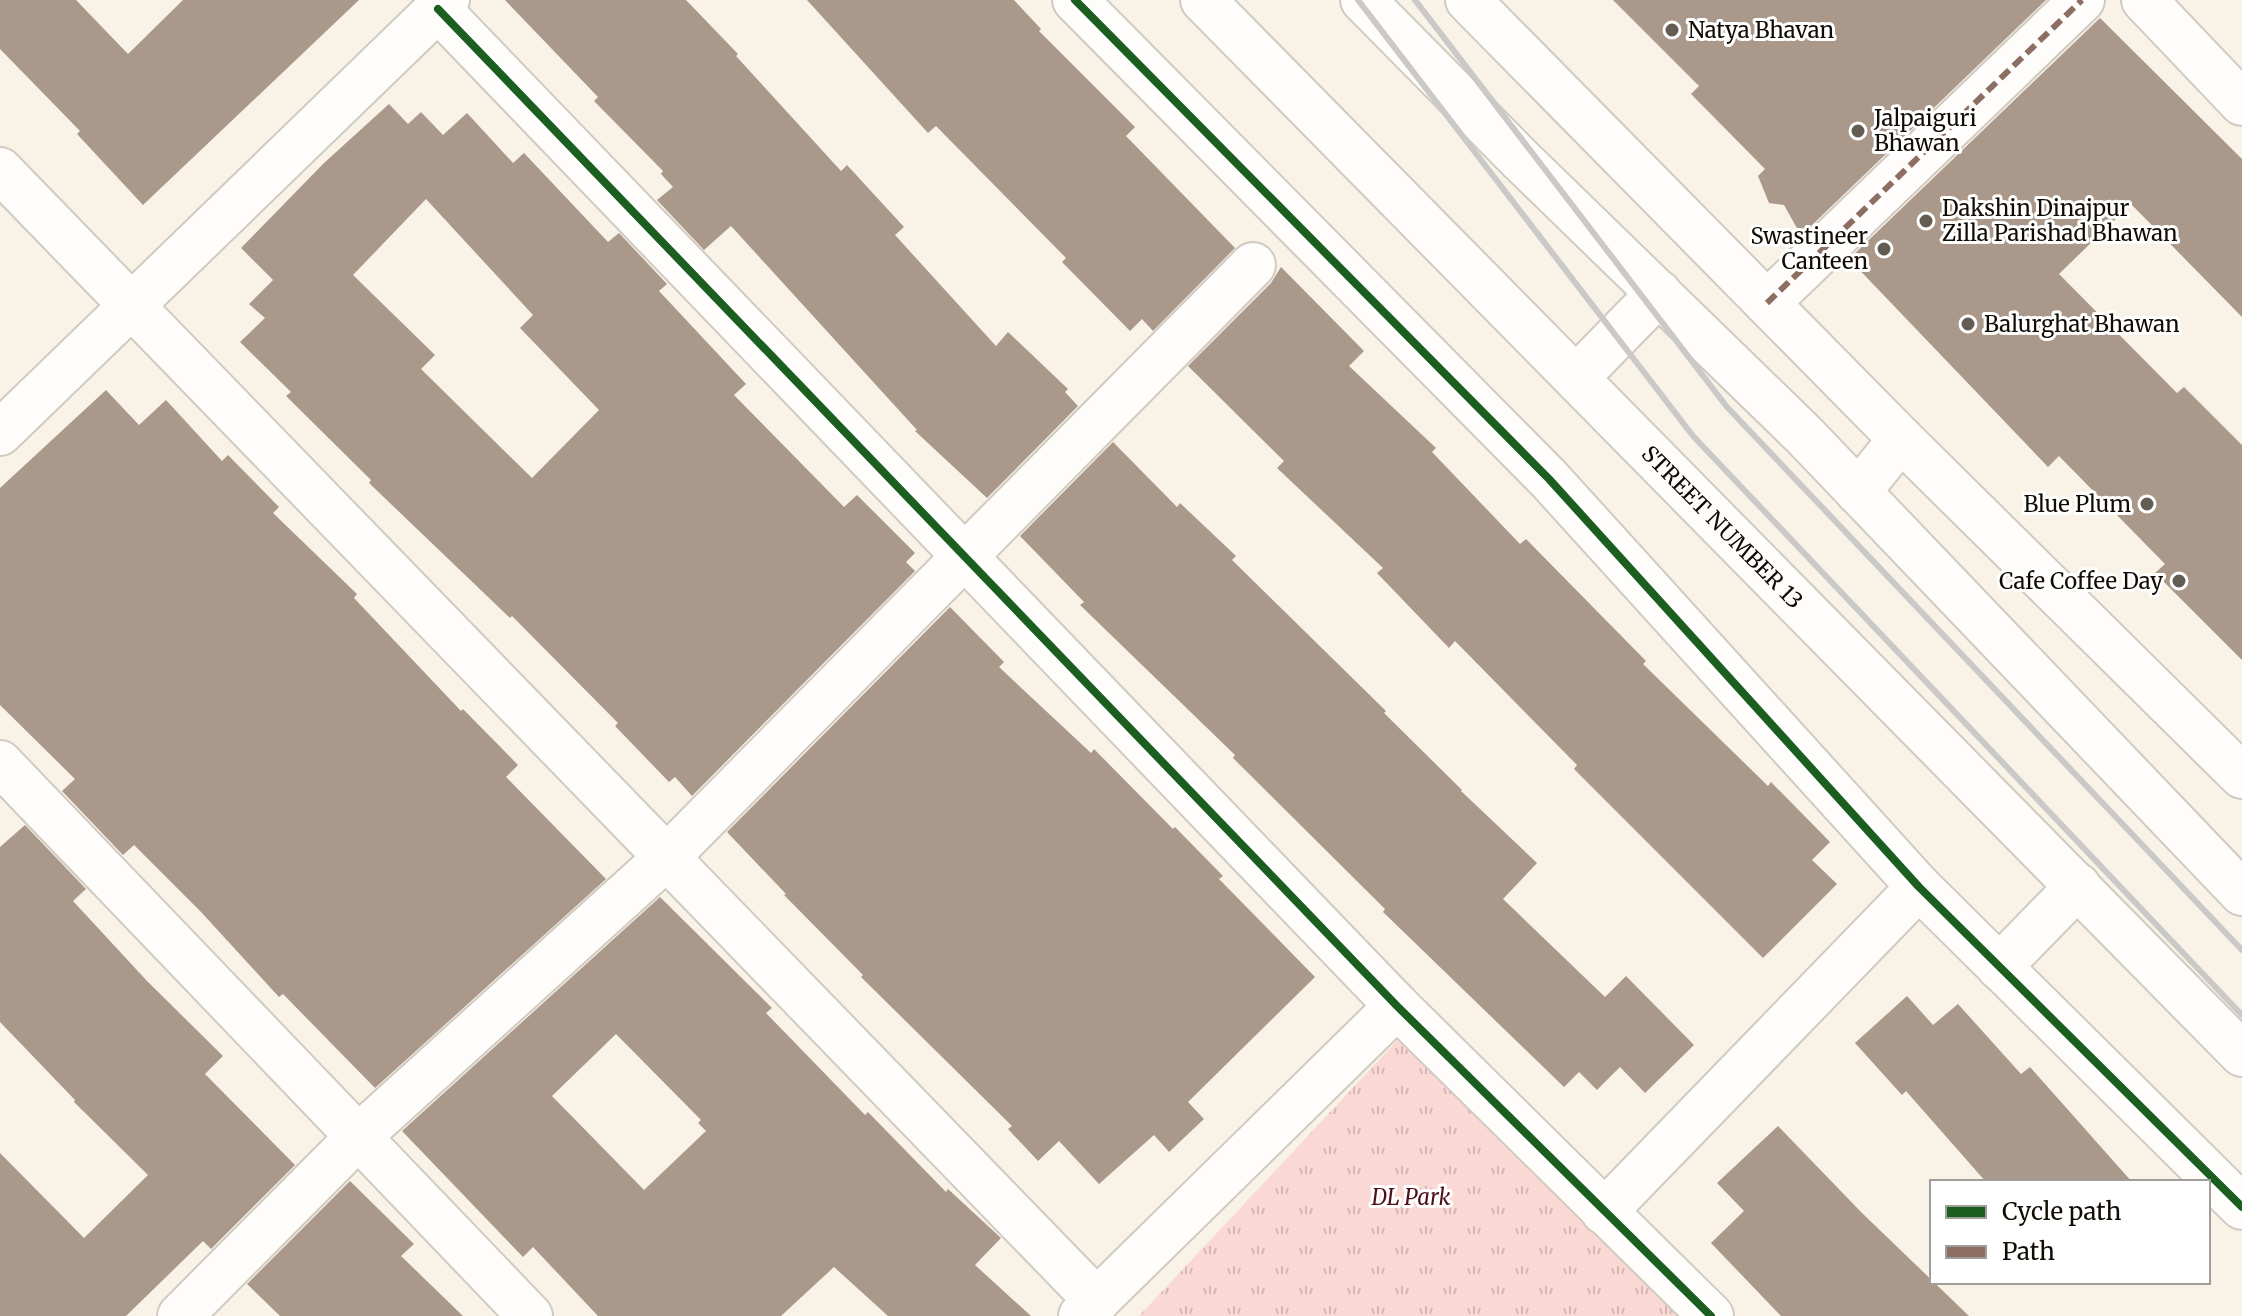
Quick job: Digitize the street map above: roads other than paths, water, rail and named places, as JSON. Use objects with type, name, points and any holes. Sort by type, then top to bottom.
[{"type":"street","points":[[1075,0],[1549,479],[1919,887],[2242,1207]]},
{"type":"street","name":"STREET NUMBER 13","points":[[1203,0],[2242,1054]]},
{"type":"street","points":[[1363,0],[1858,492],[2242,893]]},
{"type":"street","points":[[1468,0],[1901,439],[2242,776]]},
{"type":"street","points":[[1767,303],[2082,0]]},
{"type":"street","points":[[2144,0],[2242,103]]},
{"type":"street","points":[[0,433],[442,5],[964,557],[1397,1006],[1711,1316]]},
{"type":"street","points":[[0,170],[667,857],[1089,1308],[1397,1006]]},
{"type":"street","points":[[180,1316],[358,1137],[667,857],[1253,265]]},
{"type":"street","points":[[1576,378],[1659,293]]},
{"type":"street","points":[[1858,492],[1901,439]]},
{"type":"street","points":[[0,763],[530,1316]]},
{"type":"street","points":[[1999,967],[2078,886]]},
{"type":"street","points":[[1604,1212],[1919,887]]},
{"type":"railway","points":[[1358,0],[1693,436],[2242,1015]]},
{"type":"railway","points":[[1415,0],[1727,407],[2242,950]]},
{"type":"place","name":"Natya Bhavan","points":[[1672,30]]},
{"type":"place","name":"Jalpaiguri Bhawan","points":[[1858,131]]},
{"type":"place","name":"Dakshin Dinajpur Zilla Parishad Bhawan","points":[[1926,221]]},
{"type":"place","name":"Swastineer Canteen","points":[[1884,249]]},
{"type":"place","name":"Balurghat Bhawan","points":[[1968,324]]},
{"type":"place","name":"Blue Plum","points":[[2147,504]]},
{"type":"place","name":"Cafe Coffee Day","points":[[2179,581]]},
{"type":"park label","name":"DL Park","points":[[1411,1197]]}]
